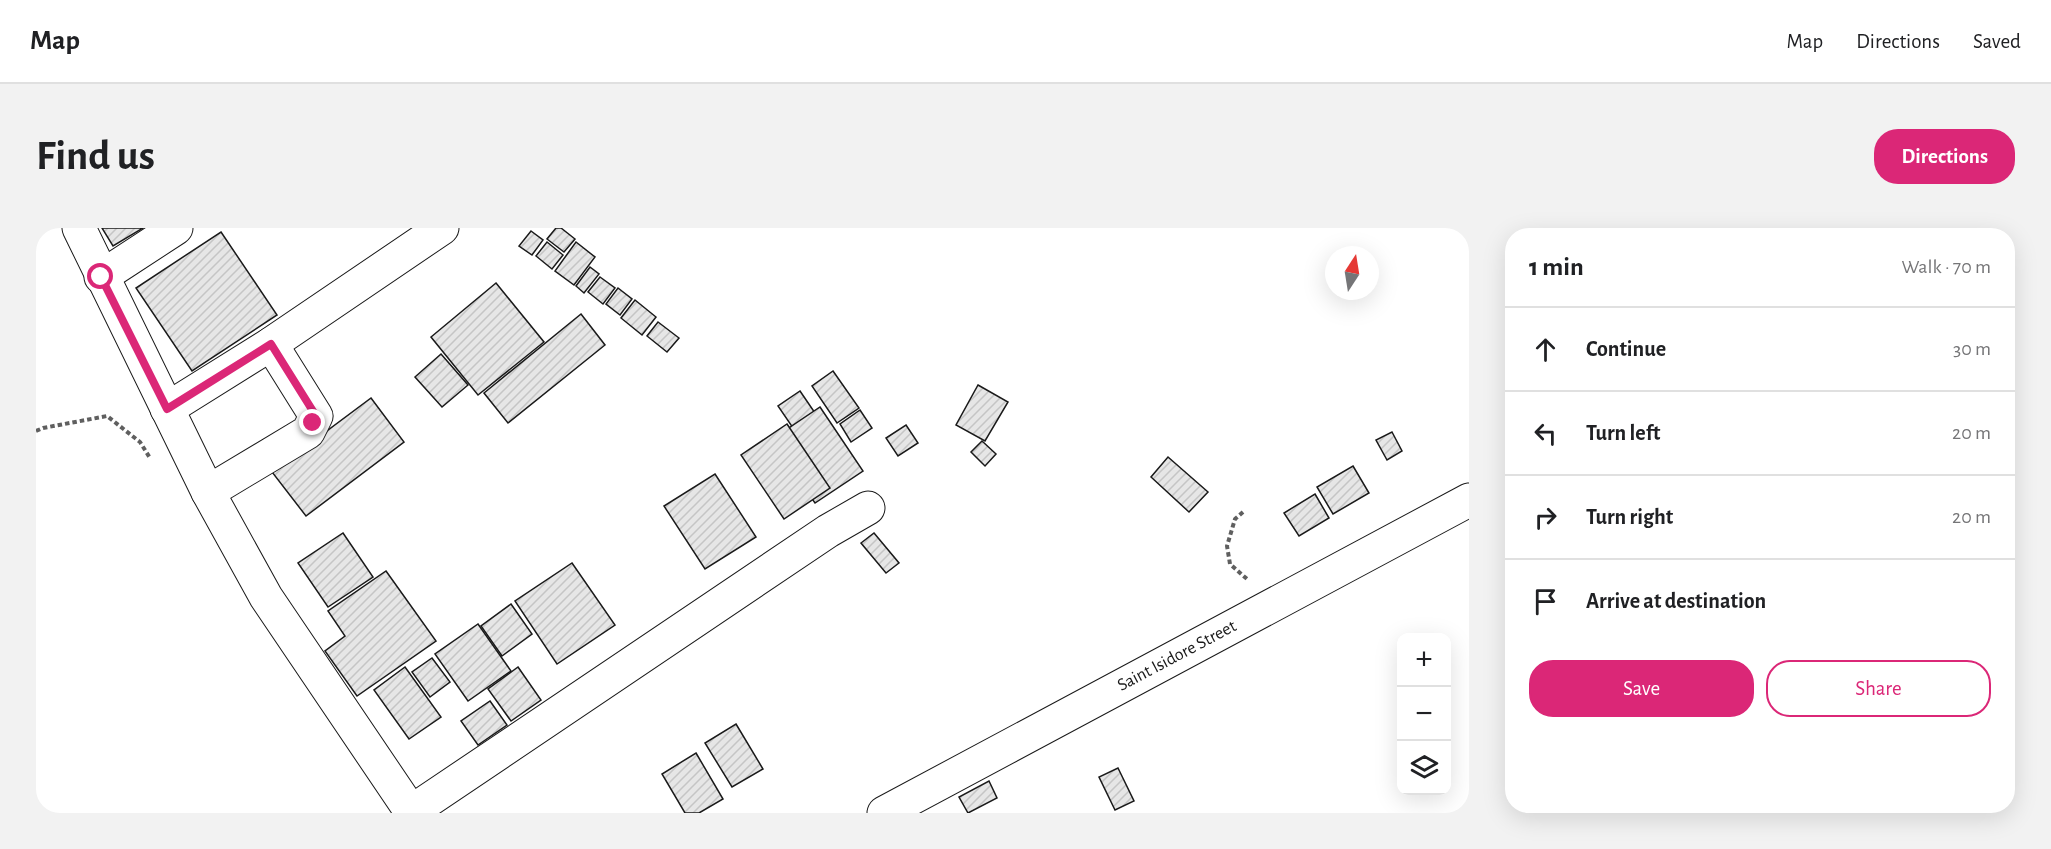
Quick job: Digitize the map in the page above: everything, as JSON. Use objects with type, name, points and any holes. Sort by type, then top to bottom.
[{"type":"street","points":[[79,228],[208,492],[267,597],[412,812],[828,531],[868,508]]},
{"type":"street","points":[[101,277],[176,228]]},
{"type":"street","points":[[167,409],[271,344],[442,228]]},
{"type":"street","points":[[208,492],[309,432],[316,416],[271,344]]},
{"type":"street","name":"Saint Isidore Street","points":[[884,813],[1469,501]]},
{"type":"path","points":[[36,430],[106,416],[140,442],[153,462]]},
{"type":"path","points":[[1243,512],[1236,519],[1227,546],[1230,564],[1274,604]]},
{"type":"building","points":[[102,228],[143,228],[113,246]]},
{"type":"building","points":[[556,228],[561,228],[575,239],[564,252],[547,239]]},
{"type":"building","points":[[531,231],[543,240],[532,255],[519,246]]},
{"type":"building","points":[[221,232],[277,315],[192,371],[136,288]]},
{"type":"building","points":[[547,242],[563,255],[552,269],[536,256]]},
{"type":"building","points":[[576,242],[595,257],[574,285],[555,271]]},
{"type":"building","points":[[590,267],[599,274],[584,293],[576,286]]},
{"type":"building","points":[[600,277],[615,288],[603,304],[588,292]]},
{"type":"building","points":[[496,283],[544,342],[478,395],[431,337]]},
{"type":"building","points":[[618,288],[632,299],[620,315],[606,304]]},
{"type":"building","points":[[635,300],[656,317],[642,335],[621,318]]},
{"type":"building","points":[[581,314],[605,345],[508,423],[484,393]]},
{"type":"building","points":[[658,322],[679,338],[667,352],[647,336]]},
{"type":"building","points":[[441,354],[468,385],[442,407],[415,377]]},
{"type":"building","points":[[833,371],[859,408],[837,423],[812,386]]},
{"type":"building","points":[[978,385],[1008,402],[985,441],[956,425]]},
{"type":"building","points":[[800,391],[828,432],[806,447],[778,406]]},
{"type":"building","points":[[371,398],[404,442],[306,516],[272,472]]},
{"type":"building","points":[[820,407],[863,471],[815,503],[771,440]]},
{"type":"building","points":[[860,410],[872,428],[851,442],[840,424]]},
{"type":"building","points":[[787,424],[830,488],[784,519],[741,455]]},
{"type":"building","points":[[906,425],[918,443],[898,456],[886,438]]},
{"type":"building","points":[[1392,432],[1402,451],[1387,460],[1376,440]]},
{"type":"building","points":[[982,441],[996,454],[985,466],[971,452]]},
{"type":"building","points":[[1168,457],[1208,492],[1189,512],[1151,477]]},
{"type":"building","points":[[1353,466],[1369,493],[1333,514],[1317,487]]},
{"type":"building","points":[[715,474],[756,537],[705,569],[664,506]]},
{"type":"building","points":[[1315,494],[1329,518],[1299,536],[1284,513]]},
{"type":"building","points":[[343,533],[373,577],[328,607],[298,563]]},
{"type":"building","points":[[874,533],[899,563],[886,573],[861,543]]},
{"type":"building","points":[[572,563],[615,625],[557,664],[515,601]]},
{"type":"building","points":[[386,571],[436,641],[357,696],[325,651],[345,636],[328,611]]},
{"type":"building","points":[[511,604],[532,634],[502,656],[481,626]]},
{"type":"building","points":[[478,624],[511,671],[468,701],[435,654]]},
{"type":"building","points":[[432,658],[450,682],[430,697],[412,672]]},
{"type":"building","points":[[405,667],[441,717],[409,739],[374,690]]},
{"type":"building","points":[[518,667],[541,700],[511,721],[488,689]]},
{"type":"building","points":[[490,701],[507,725],[478,745],[461,721]]},
{"type":"building","points":[[736,724],[763,769],[732,787],[705,743]]},
{"type":"building","points":[[696,753],[723,799],[699,813],[685,813],[662,774]]},
{"type":"building","points":[[1118,768],[1134,801],[1115,810],[1099,777]]},
{"type":"building","points":[[989,781],[997,798],[968,813],[959,797]]},
{"type":"route","points":[[101,277],[167,409],[271,344],[316,416],[313,423]]}]
